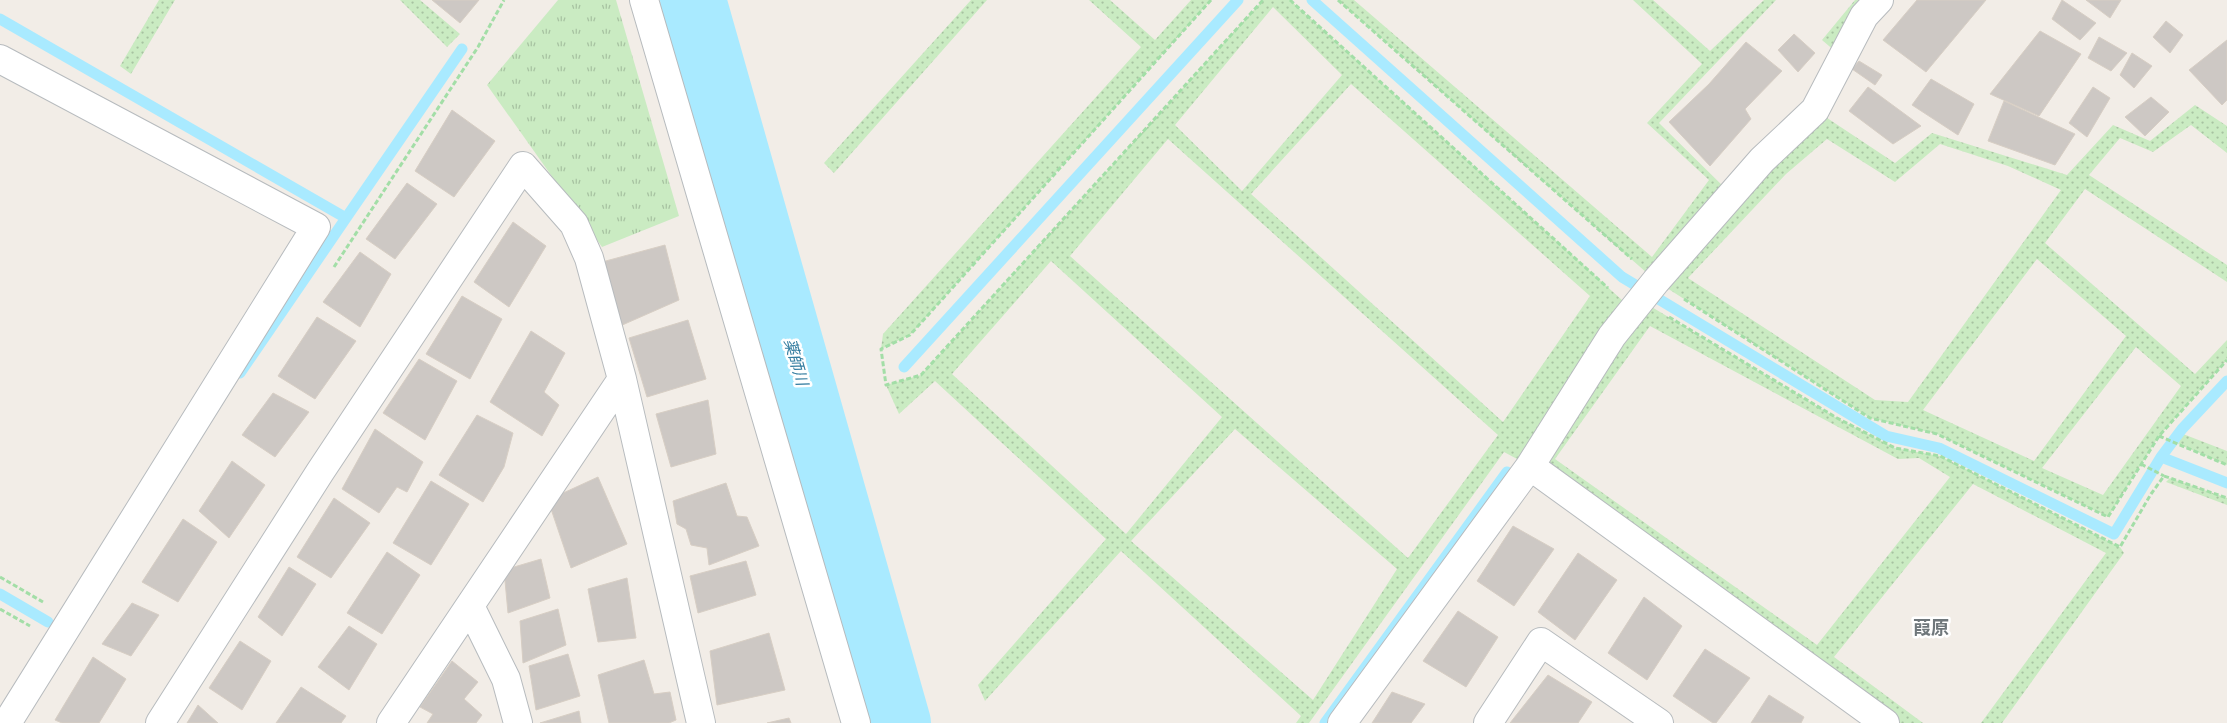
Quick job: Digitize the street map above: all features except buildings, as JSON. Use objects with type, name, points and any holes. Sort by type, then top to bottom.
[{"type":"street","points":[[644,0],[856,723]]},
{"type":"street","points":[[1342,723],[1530,466],[1612,336],[1643,297],[1762,160],[1815,110],[1864,16],[1879,0]]},
{"type":"street","points":[[0,58],[316,227],[70,618],[7,723]]},
{"type":"street","points":[[160,723],[320,472],[522,166],[574,224],[589,258],[622,379],[701,723]]},
{"type":"street","points":[[391,723],[622,379]]},
{"type":"street","points":[[1530,466],[1885,723]]},
{"type":"street","points":[[470,606],[506,679],[518,723]]},
{"type":"street","points":[[1488,723],[1541,642],[1659,723]]},
{"type":"path","points":[[1211,0],[910,335],[881,349],[886,385],[921,376],[1263,0]]},
{"type":"path","points":[[1290,0],[1643,297],[1837,418],[1895,448],[1940,456],[2120,547],[2151,494],[2164,476]]},
{"type":"path","points":[[1338,0],[1643,297],[1870,418],[1937,434],[2108,517],[2159,436],[2227,360]]},
{"type":"path","points":[[2159,436],[2227,465]]},
{"type":"path","points":[[2141,464],[2164,476],[2227,498]]},
{"type":"path","points":[[0,577],[70,618]]},
{"type":"green space","points":[[159,0],[175,0],[131,74],[120,66]]},
{"type":"green space","points":[[400,0],[420,0],[460,34],[447,47]]},
{"type":"green space","points":[[558,0],[616,0],[679,216],[602,247],[487,85]]},
{"type":"green space","points":[[971,0],[987,0],[834,173],[824,163]]},
{"type":"green space","points":[[1089,0],[1110,0],[1155,40],[1191,0],[1211,0],[910,335],[881,349],[883,334],[1141,47]]},
{"type":"green space","points":[[1263,0],[1290,0],[1633,310],[1640,300],[1837,418],[1895,448],[1940,456],[2120,547],[2124,553],[2002,723],[1981,723],[2106,553],[1973,484],[1834,657],[1923,723],[1885,723],[1530,466],[1504,452],[1309,723],[1296,723],[1301,716],[1121,551],[985,701],[978,685],[1106,539],[935,381],[899,414],[886,385],[921,375]],"holes":[[[1273,7],[1342,75],[1242,191],[1175,125]],[[1351,84],[1590,296],[1503,422],[1251,194]],[[1168,139],[1498,435],[1408,558],[1070,256]],[[1051,261],[1222,417],[1126,534],[952,374]],[[1650,326],[1898,459],[1919,458],[1950,477],[1817,645],[1555,459]],[[1235,429],[1397,569],[1313,700],[1131,541]]]},
{"type":"green space","points":[[1338,0],[1354,0],[1652,257],[1709,180],[1647,123],[1702,64],[1633,0],[1653,0],[1710,51],[1764,0],[1776,0],[1659,123],[1731,194],[1815,110],[1895,163],[1932,133],[2067,175],[2113,125],[2150,141],[2195,105],[2227,126],[2227,153],[2191,125],[2153,152],[2120,138],[2089,175],[2227,265],[2227,282],[2085,189],[2045,243],[2195,374],[2227,340],[2227,360],[2159,436],[2108,517],[1937,434],[1870,418],[1656,281]],"holes":[[[1827,139],[1895,182],[1940,144],[2008,166],[2061,190],[1908,402],[1875,400],[1688,278],[1786,174]],[[2037,259],[2126,336],[2034,461],[1923,410]],[[2136,347],[2181,386],[2103,495],[2042,468]]]},
{"type":"green space","points":[[1855,0],[1879,0],[1843,58],[1822,40]]},
{"type":"green space","points":[[2183,434],[2227,451],[2227,465],[2178,444]]},
{"type":"green space","points":[[2170,478],[2227,498],[2227,505],[2166,482]]},
{"type":"waterway","name":"薬師川","points":[[693,0],[898,723]]},
{"type":"waterway","points":[[904,367],[1238,0]]},
{"type":"waterway","points":[[1312,0],[1622,277],[1886,436],[1939,448],[2114,534],[2161,457],[2182,429],[2227,381]]},
{"type":"waterway","points":[[0,19],[346,218],[240,373]]},
{"type":"waterway","points":[[346,218],[462,49]]},
{"type":"waterway","points":[[2161,457],[2227,483]]},
{"type":"waterway","points":[[1325,723],[1507,472]]},
{"type":"waterway","points":[[0,594],[48,622]]},
{"type":"district","name":"葭原","points":[[1931,628]]}]
